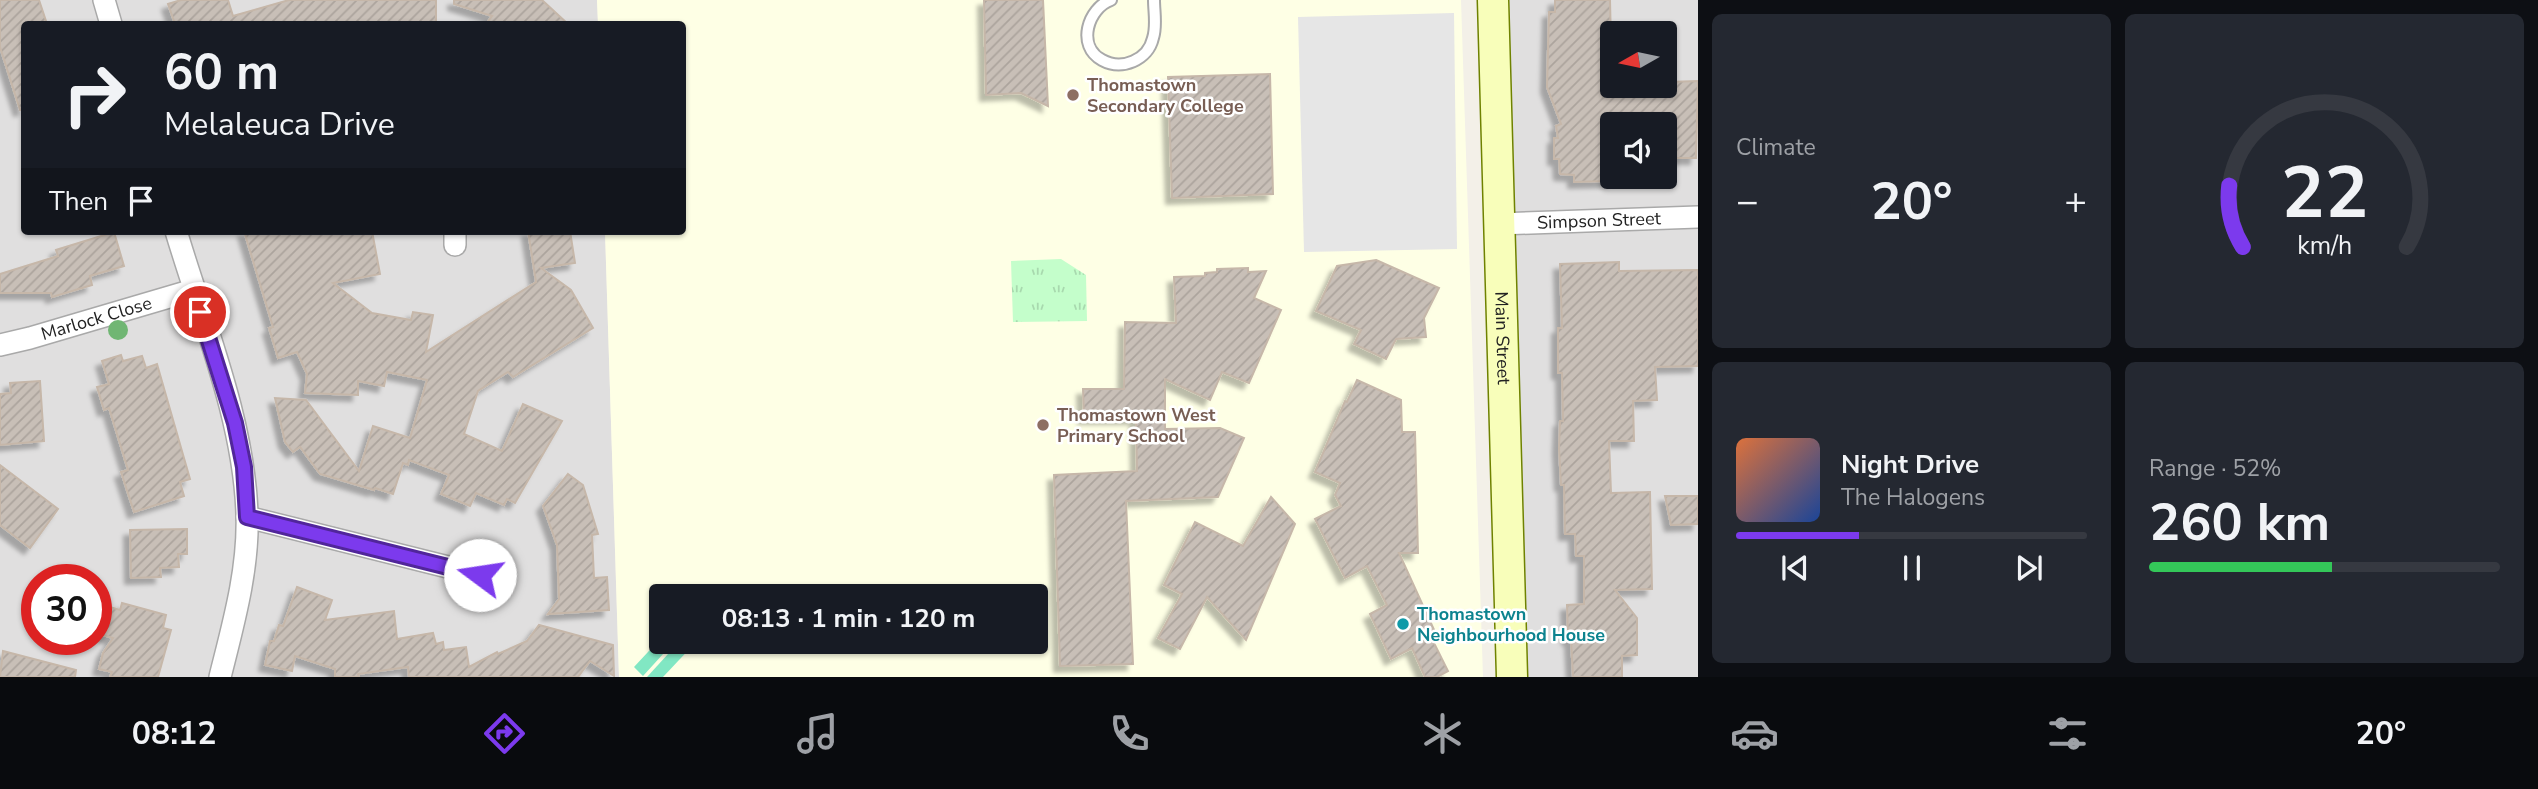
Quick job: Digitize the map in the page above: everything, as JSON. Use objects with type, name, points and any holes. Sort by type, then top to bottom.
[{"type":"street","points":[[104,0],[110,21]]},
{"type":"street","name":"Main Street","points":[[1493,0],[1512,677]]},
{"type":"street","name":"Simpson Street","points":[[1499,224],[1698,217]]},
{"type":"street","points":[[177,235],[235,423],[244,467],[247,517],[236,612],[220,677]]},
{"type":"street","name":"Marlock Close","points":[[0,345],[193,290]]},
{"type":"street","points":[[247,517],[480,575]]},
{"type":"lane","points":[[1111,0],[1094,11],[1089,21],[1089,44],[1101,60],[1125,64],[1134,61],[1149,48],[1155,28],[1154,0]]},
{"type":"shaded area","points":[[0,0],[597,0],[598,21],[21,21],[21,235],[605,235],[619,677],[0,677]]},
{"type":"shaded area","name":"Thomastown West Primary School","points":[[597,0],[1461,0],[1483,677],[619,677],[605,235],[686,235],[686,21],[598,21]]},
{"type":"shaded area","points":[[1491,0],[1698,0],[1698,677],[1510,677]]},
{"type":"shaded area","points":[[1454,13],[1457,249],[1304,252],[1298,17]]},
{"type":"green space","points":[[1061,259],[1086,275],[1087,321],[1013,322],[1011,261]]},
{"type":"green space","points":[[649,651],[649,654],[663,654],[643,676],[634,667]]},
{"type":"green space","points":[[668,654],[685,654],[663,677],[647,677]]},
{"type":"building","points":[[0,0],[39,0],[46,21],[21,21],[21,110],[20,110],[0,47]]},
{"type":"building","points":[[181,0],[228,0],[233,16],[289,0],[436,0],[436,21],[174,21],[168,4]]},
{"type":"building","points":[[454,0],[542,0],[565,21],[488,21],[492,16],[454,4]]},
{"type":"building","points":[[984,0],[1043,0],[1048,106],[1021,93],[986,95]]},
{"type":"building","points":[[1555,0],[1610,0],[1610,21],[1600,21],[1600,98],[1677,98],[1677,82],[1698,81],[1696,158],[1677,158],[1677,112],[1600,112],[1600,181],[1574,182],[1574,175],[1560,174],[1559,159],[1554,159],[1554,138],[1558,138],[1556,126],[1561,124],[1547,87],[1549,12],[1555,12]]},
{"type":"building","points":[[1270,74],[1273,194],[1172,198],[1168,77]]},
{"type":"building","points":[[104,235],[115,235],[124,266],[90,276],[92,285],[52,297],[51,293],[0,293],[0,274],[58,256],[56,250]]},
{"type":"building","points":[[245,235],[373,235],[380,274],[333,283],[372,313],[411,320],[413,312],[433,315],[426,352],[536,282],[529,235],[571,235],[575,263],[541,268],[571,290],[593,328],[513,377],[508,372],[478,391],[464,434],[502,451],[523,404],[562,421],[515,503],[507,499],[504,505],[476,493],[470,506],[441,494],[449,475],[409,460],[408,465],[403,463],[393,494],[320,474],[300,447],[293,452],[285,442],[275,398],[306,400],[359,471],[373,426],[410,438],[427,380],[387,372],[384,386],[358,381],[358,395],[305,393],[307,374],[297,352],[278,358],[269,328],[273,327]]},
{"type":"building","points":[[1376,260],[1439,288],[1424,318],[1426,337],[1396,339],[1386,359],[1354,344],[1361,330],[1316,311],[1337,266]]},
{"type":"building","points":[[1619,262],[1619,271],[1698,270],[1698,366],[1655,367],[1657,400],[1633,401],[1634,441],[1609,441],[1611,493],[1650,492],[1652,589],[1615,590],[1637,618],[1637,655],[1622,656],[1622,677],[1573,677],[1567,605],[1584,604],[1584,556],[1576,556],[1575,534],[1565,534],[1564,485],[1561,485],[1559,448],[1560,421],[1563,421],[1562,373],[1558,373],[1558,328],[1562,328],[1560,264]]},
{"type":"building","points":[[1248,268],[1248,272],[1266,271],[1254,298],[1281,310],[1249,383],[1222,372],[1210,400],[1165,379],[1165,429],[1220,428],[1244,438],[1218,497],[1126,501],[1133,664],[1060,666],[1054,475],[1137,471],[1136,418],[1084,418],[1083,389],[1124,389],[1125,322],[1176,323],[1174,277],[1205,276],[1205,273],[1217,272],[1217,269]]},
{"type":"building","points":[[121,355],[123,361],[142,356],[146,368],[157,364],[190,479],[180,482],[184,496],[134,512],[121,472],[128,470],[109,408],[104,410],[97,387],[109,384],[102,361]]},
{"type":"building","points":[[1357,380],[1401,400],[1402,432],[1415,432],[1418,553],[1399,553],[1436,634],[1431,637],[1448,671],[1437,677],[1425,677],[1412,648],[1391,659],[1370,614],[1387,605],[1367,566],[1345,578],[1315,519],[1341,506],[1335,495],[1340,483],[1315,472],[1345,401],[1347,402]]},
{"type":"building","points":[[40,381],[44,441],[0,445],[0,394],[11,393],[10,383]]},
{"type":"building","points":[[0,465],[58,509],[30,548],[0,525]]},
{"type":"building","points":[[568,474],[583,485],[598,534],[592,535],[594,578],[607,577],[609,610],[548,614],[559,599],[557,545],[543,506]]},
{"type":"building","points":[[1665,496],[1698,496],[1698,524],[1671,525]]},
{"type":"building","points":[[1271,497],[1295,524],[1246,640],[1207,597],[1180,649],[1158,638],[1182,594],[1164,585],[1195,522],[1243,546]]},
{"type":"building","points":[[187,529],[187,554],[178,554],[179,567],[160,568],[161,577],[131,578],[130,530]]},
{"type":"building","points":[[297,587],[332,600],[325,620],[394,611],[397,639],[433,633],[436,644],[443,642],[444,650],[466,647],[469,667],[497,652],[498,654],[527,641],[539,625],[613,645],[614,676],[590,661],[578,677],[409,677],[408,667],[358,674],[359,677],[335,677],[335,669],[295,656],[292,671],[265,665],[270,641],[274,641],[279,625],[283,626]]},
{"type":"building","points":[[122,603],[166,615],[163,628],[171,630],[158,677],[110,677],[112,672],[99,669],[102,655],[112,655],[112,608],[120,610]]},
{"type":"building","points":[[3,651],[76,670],[75,677],[0,677]]},
{"type":"place","name":"Thomastown Secondary College","points":[[1073,95]]},
{"type":"place","name":"Thomastown West Primary School","points":[[1043,425]]},
{"type":"place","name":"Thomastown Neighbourhood House","points":[[1403,624]]},
{"type":"route","points":[[200,312],[235,423],[244,467],[247,517],[480,575]]}]
